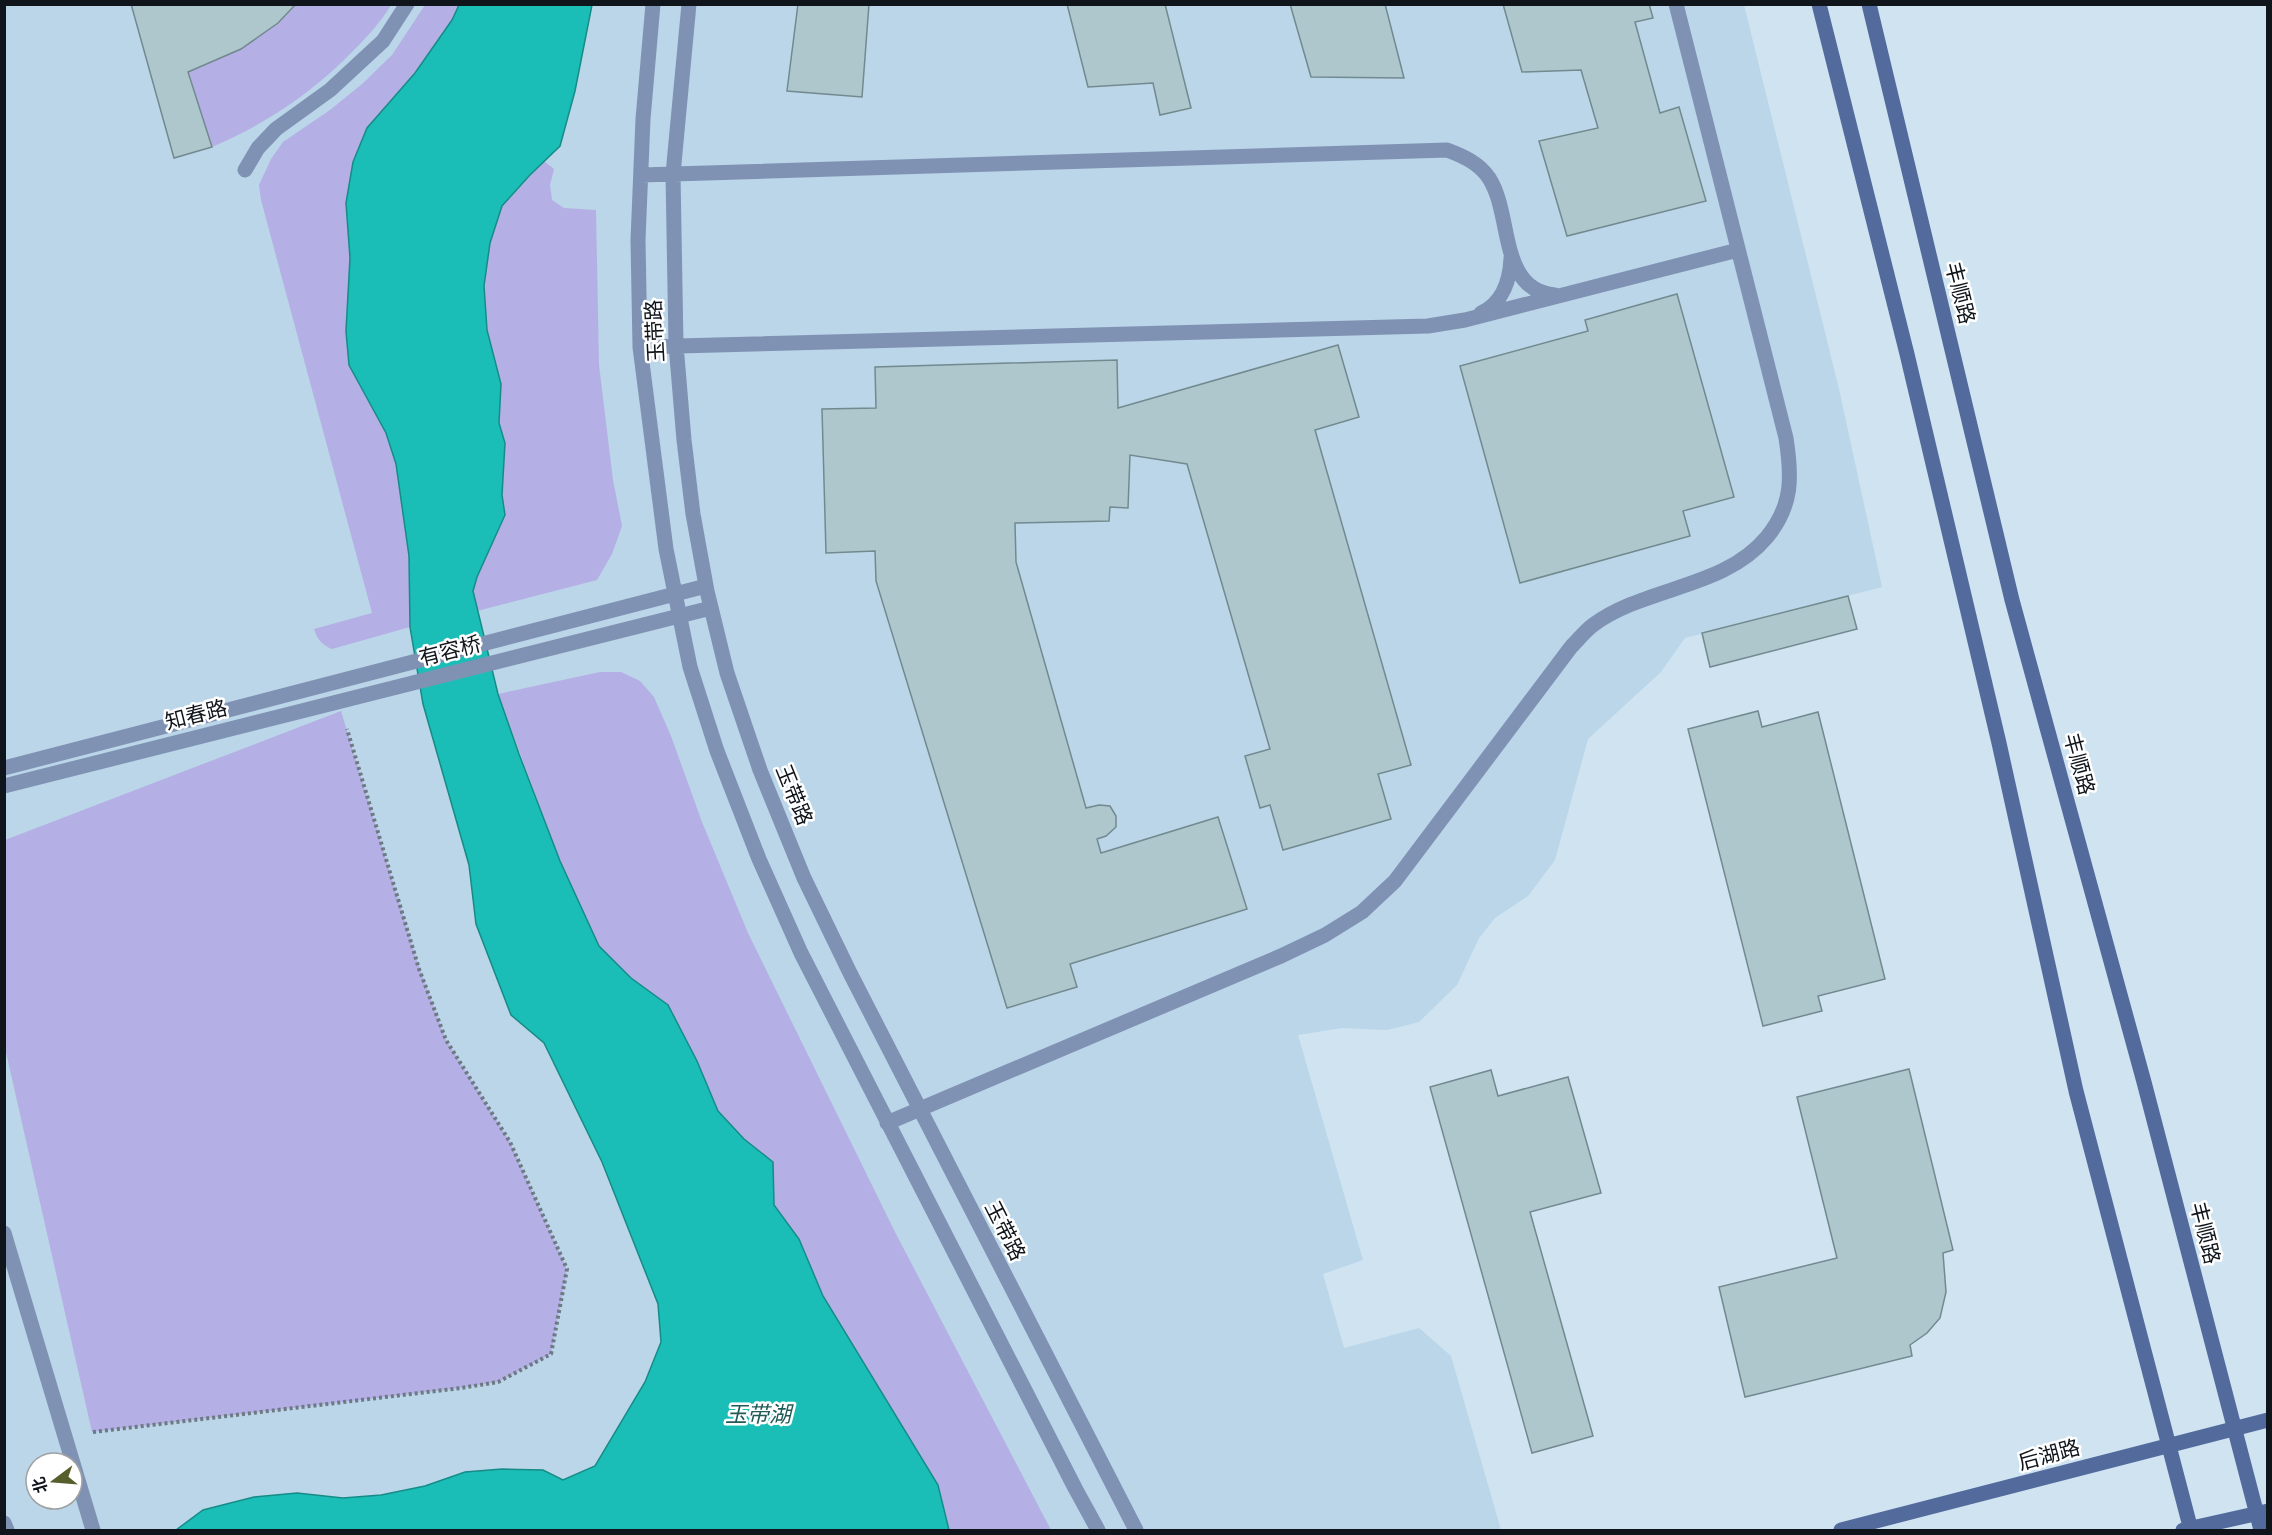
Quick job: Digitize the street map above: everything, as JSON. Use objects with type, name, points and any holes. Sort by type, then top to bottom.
[{"type":"main road","points":[[1819,4],[1913,376],[1999,743],[2076,1091],[2188,1530],[2262,1512]]},
{"type":"main road","name":"丰顺路","points":[[1869,4],[2013,600],[2144,1082],[2233,1428],[2262,1512],[2261,1530]]},
{"type":"main road","name":"后湖路","points":[[1841,1530],[2268,1420]]},
{"type":"street","points":[[245,170],[258,148],[276,129],[330,90],[383,41],[407,4]]},
{"type":"street","points":[[653,4],[643,119],[638,240],[640,347],[661,516],[690,667],[717,751],[759,859],[801,953],[1098,1530]]},
{"type":"street","name":"玉带路","points":[[689,4],[674,174],[676,345],[693,514],[706,586],[727,674],[753,748],[804,878],[953,1178],[1136,1530]]},
{"type":"street","points":[[887,1123],[1234,977],[1325,935],[1362,912],[1395,881],[1571,647],[1592,625],[1620,609],[1716,574],[1741,562],[1780,522],[1788,497],[1791,468],[1786,438],[1676,4]]},
{"type":"street","points":[[641,175],[1447,150],[1478,165],[1488,177],[1498,195],[1512,254],[1525,282],[1534,290],[1544,294],[1561,296]]},
{"type":"street","points":[[640,347],[1410,327],[1465,320],[1737,250]]},
{"type":"street","points":[[1465,320],[1487,310],[1502,293],[1508,282],[1512,254]]},
{"type":"street","points":[[4,768],[706,586]]},
{"type":"street","points":[[680,616],[711,608]]},
{"type":"street","name":"有容桥","points":[[398,686],[680,616]]},
{"type":"street","name":"知春路","points":[[4,786],[398,686]]},
{"type":"street","points":[[4,1233],[93,1530]]},
{"type":"street","points":[[4,1523],[7,1530]]},
{"type":"path","points":[[92,1432],[498,1382],[551,1354],[567,1269],[510,1142],[446,1040],[419,969],[338,700]]},
{"type":"shaded area","points":[[5,5],[1744,5],[1839,389],[1882,587],[1685,638],[1661,672],[1588,739],[1555,860],[1528,896],[1495,918],[1479,938],[1457,985],[1419,1022],[1387,1030],[1342,1028],[1298,1035],[1363,1260],[1323,1274],[1344,1348],[1419,1328],[1451,1356],[1501,1530],[5,1530]]},
{"type":"shaded area","points":[[296,5],[391,5],[358,46],[305,94],[270,118],[212,147],[188,72],[241,49],[278,23]]},
{"type":"shaded area","points":[[425,5],[459,5],[452,20],[415,73],[385,106],[346,203],[350,258],[346,330],[349,365],[386,433],[396,464],[409,556],[410,627],[332,649],[320,641],[314,629],[372,613],[261,200],[259,185],[271,159],[283,142],[330,110],[362,84],[392,55]]},
{"type":"shaded area","points":[[544,161],[554,169],[550,185],[552,200],[564,208],[596,210],[599,365],[613,480],[622,526],[612,554],[597,580],[477,611],[473,591],[477,577],[505,515],[502,495],[505,443],[499,423],[501,384],[487,330],[484,286],[490,243],[502,207]]},
{"type":"shaded area","points":[[600,672],[621,672],[640,681],[654,697],[748,933],[896,1234],[1051,1530],[949,1530],[938,1485],[823,1296],[799,1239],[774,1205],[773,1162],[744,1139],[718,1111],[697,1061],[668,1005],[631,978],[599,946],[560,861],[498,694]]},
{"type":"shaded area","points":[[341,711],[417,961],[446,1040],[510,1142],[567,1269],[551,1354],[498,1382],[92,1432],[5,1048],[5,840]]},
{"type":"water","name":"玉带湖","points":[[459,5],[592,5],[575,91],[560,146],[502,206],[490,243],[484,286],[487,330],[501,384],[499,423],[505,443],[502,495],[505,515],[473,591],[498,694],[560,861],[599,946],[631,978],[668,1005],[697,1061],[718,1111],[744,1139],[773,1162],[774,1205],[799,1239],[823,1296],[938,1485],[949,1530],[176,1530],[203,1510],[254,1497],[297,1493],[343,1498],[381,1495],[425,1486],[465,1472],[502,1469],[543,1470],[563,1480],[595,1466],[645,1382],[661,1342],[658,1304],[602,1162],[544,1043],[511,1015],[476,924],[469,865],[423,704],[410,627],[409,556],[396,464],[386,433],[349,365],[346,331],[350,258],[346,203],[353,162],[367,128],[415,73],[452,20]]},
{"type":"building","points":[[131,4],[296,4],[278,23],[241,49],[188,72],[212,147],[174,158]]},
{"type":"building","points":[[798,4],[869,4],[862,97],[787,91]]},
{"type":"building","points":[[1067,4],[1165,4],[1191,108],[1160,115],[1153,83],[1088,87]]},
{"type":"building","points":[[1290,4],[1385,4],[1404,78],[1311,77]]},
{"type":"building","points":[[1503,4],[1649,4],[1653,18],[1635,22],[1660,113],[1679,107],[1706,201],[1567,236],[1539,141],[1598,128],[1581,70],[1522,72]]},
{"type":"building","points":[[1677,294],[1734,497],[1683,511],[1690,536],[1520,583],[1460,366],[1588,331],[1585,320]]},
{"type":"building","points":[[1338,345],[1359,417],[1315,430],[1411,765],[1378,774],[1391,819],[1283,850],[1270,805],[1260,808],[1245,756],[1270,749],[1187,464],[1130,455],[1128,508],[1110,507],[1109,521],[1015,523],[1016,562],[1086,808],[1099,805],[1110,806],[1116,816],[1116,827],[1106,836],[1097,839],[1101,853],[1218,817],[1247,909],[1070,964],[1077,987],[1007,1008],[876,581],[875,551],[826,553],[822,409],[876,408],[875,367],[1117,360],[1118,408]]},
{"type":"building","points":[[1848,596],[1857,629],[1710,667],[1702,633]]},
{"type":"building","points":[[1758,711],[1762,727],[1818,712],[1885,979],[1818,996],[1822,1011],[1763,1026],[1688,729]]},
{"type":"building","points":[[1909,1069],[1953,1250],[1943,1253],[1946,1292],[1940,1318],[1927,1333],[1910,1345],[1912,1356],[1745,1397],[1719,1287],[1837,1258],[1797,1097]]},
{"type":"building","points":[[1491,1070],[1498,1096],[1568,1077],[1601,1193],[1530,1212],[1593,1436],[1532,1453],[1430,1087]]}]
